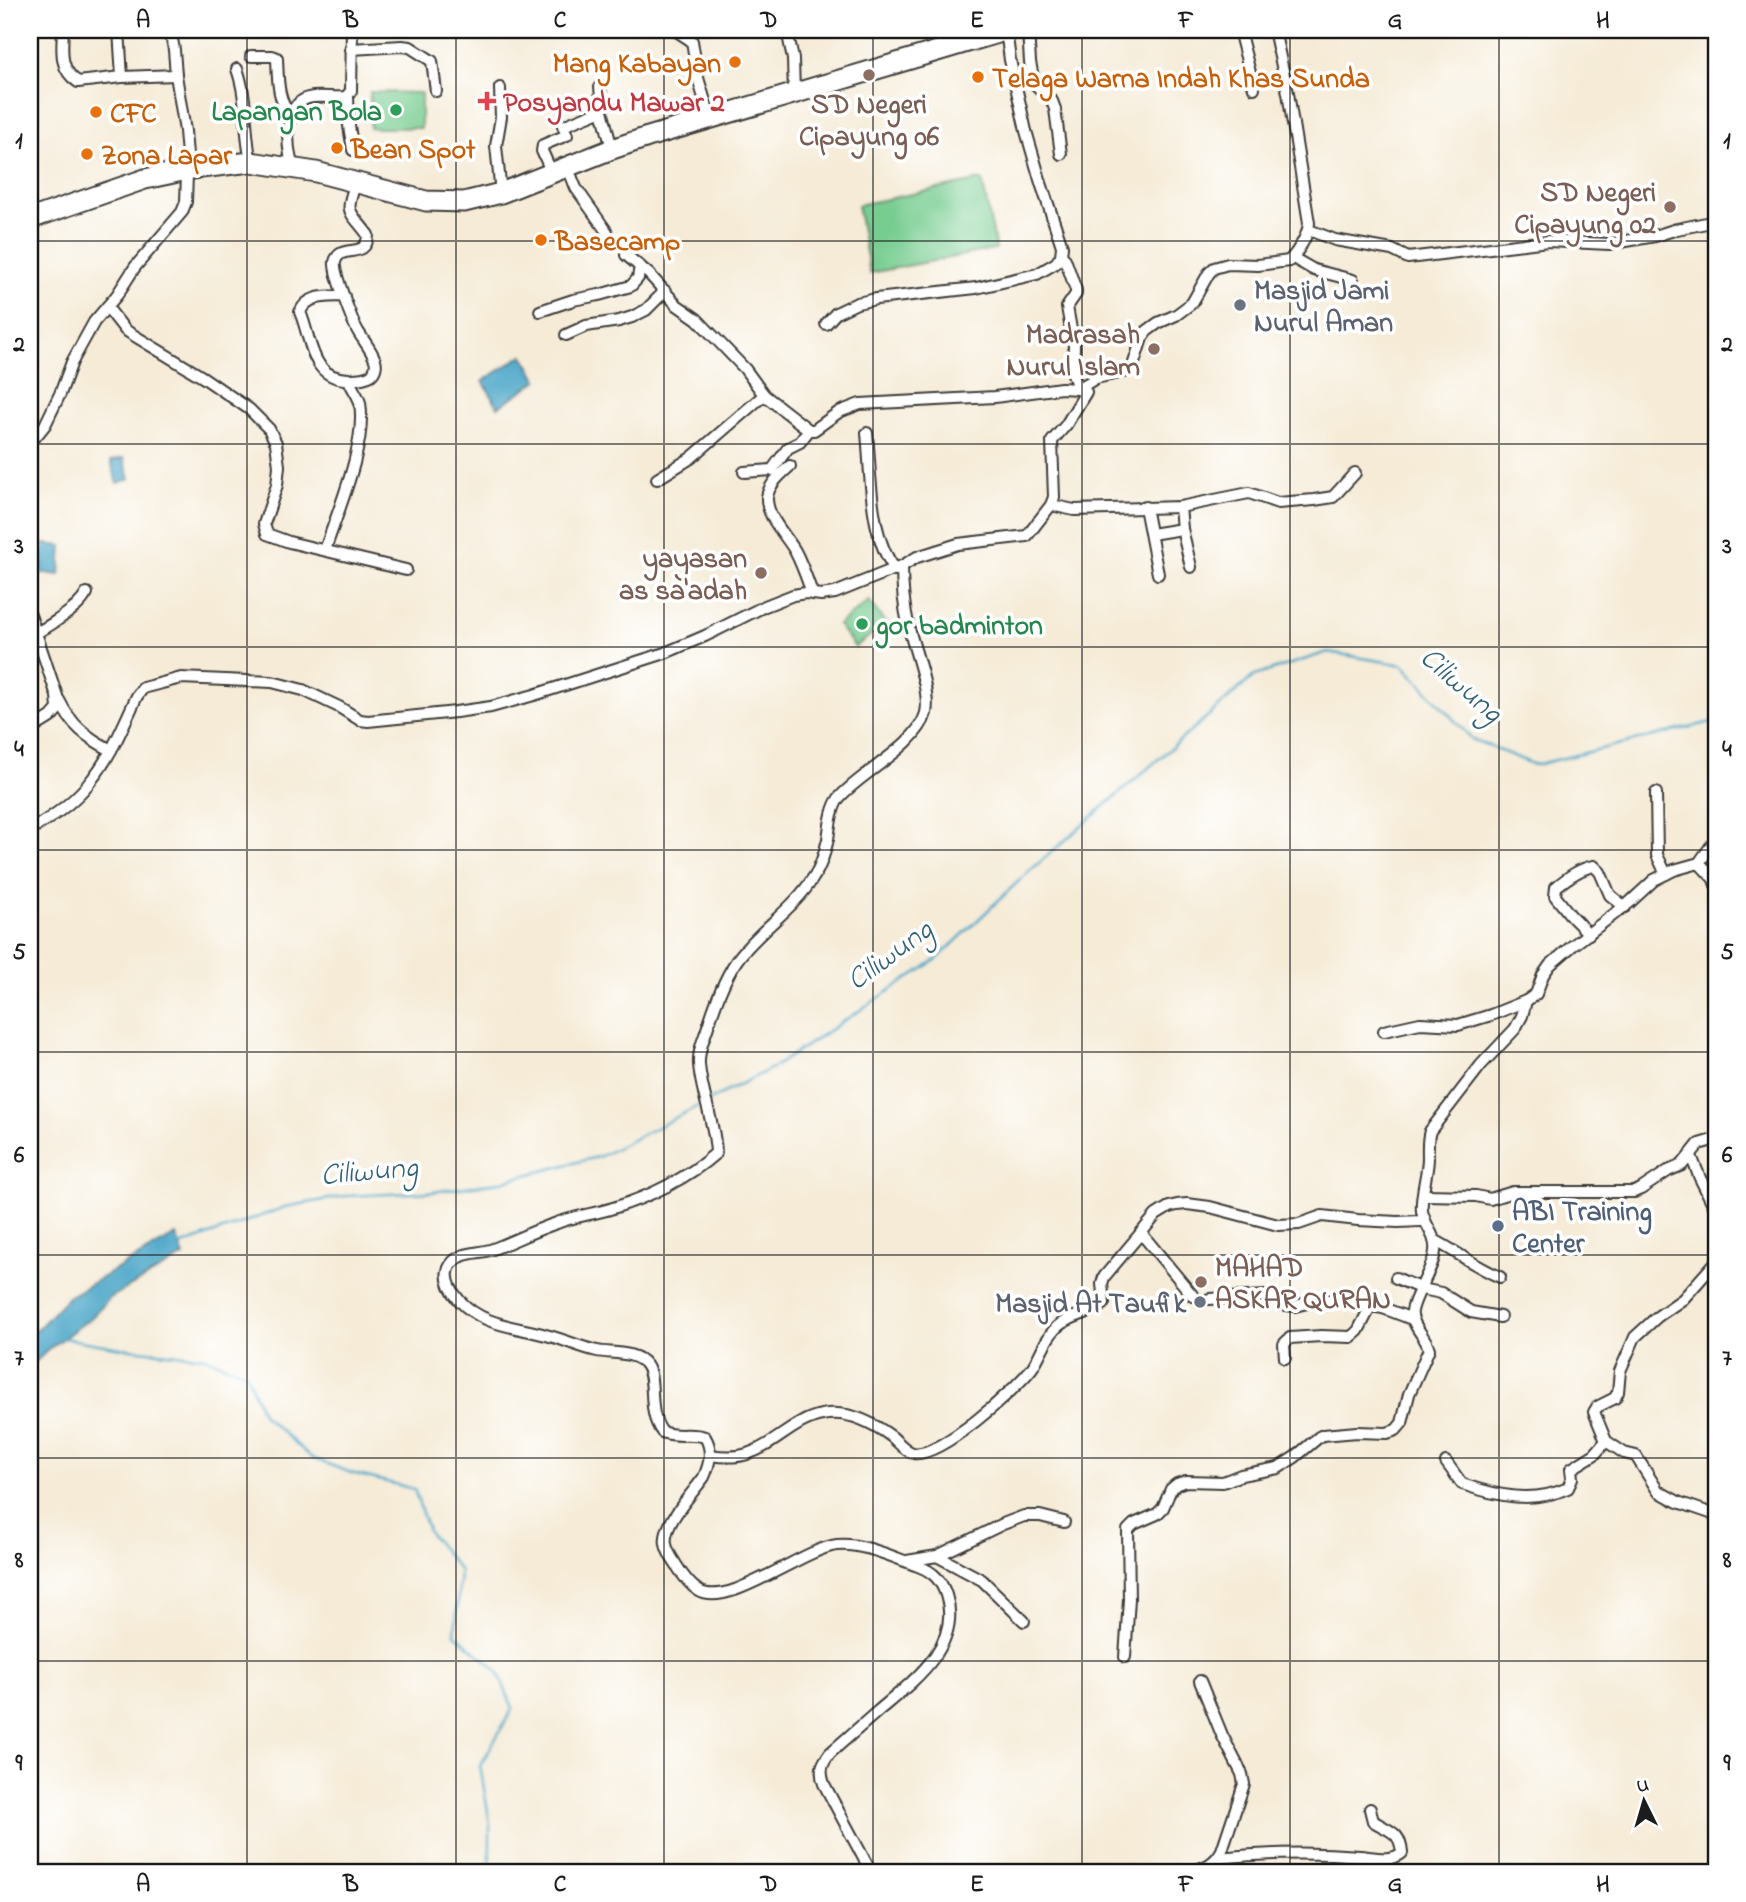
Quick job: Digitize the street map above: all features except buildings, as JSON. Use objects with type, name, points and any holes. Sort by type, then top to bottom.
[{"type":"highway","points":[[30,219],[145,179],[192,169],[251,162],[356,182],[426,201],[464,202],[561,173],[612,149],[1007,30]]},
{"type":"street","points":[[63,30],[63,63],[78,82],[176,75]]},
{"type":"street","points":[[119,30],[122,77]]},
{"type":"street","points":[[32,434],[45,425],[72,362],[94,322],[135,267],[183,212],[187,173],[192,169],[187,155],[174,50],[166,32],[183,30]]},
{"type":"street","points":[[352,30],[351,90],[348,96],[353,150]]},
{"type":"street","points":[[675,30],[692,41],[698,78],[710,118]]},
{"type":"street","points":[[787,30],[793,59],[794,94]]},
{"type":"street","points":[[826,324],[836,313],[857,303],[976,288],[1025,278],[1051,268],[1061,256],[1062,246],[1026,131],[1010,60],[1007,30]]},
{"type":"street","points":[[1028,30],[1034,83],[1052,101],[1061,154]]},
{"type":"street","points":[[1239,30],[1254,88]]},
{"type":"street","points":[[1078,388],[1096,378],[1128,371],[1133,366],[1146,331],[1192,303],[1214,268],[1228,264],[1258,265],[1289,261],[1300,249],[1309,230],[1309,223],[1288,93],[1274,30]]},
{"type":"street","points":[[351,49],[410,47],[432,61],[436,91]]},
{"type":"street","points":[[251,56],[277,58],[280,96],[285,110],[291,116]]},
{"type":"street","points":[[237,69],[243,90],[251,162]]},
{"type":"street","points":[[600,86],[602,110],[612,149]]},
{"type":"street","points":[[500,88],[501,117],[496,146],[501,193]]},
{"type":"street","points":[[293,168],[288,148],[291,116],[300,103],[312,97],[348,96]]},
{"type":"street","points":[[602,110],[563,126],[567,135],[543,145],[542,151],[576,188],[607,232]]},
{"type":"street","points":[[344,296],[312,299],[301,310],[312,352],[317,362],[334,377],[349,379],[371,375],[376,364],[357,330],[336,275],[335,261],[345,252],[364,248],[368,239],[368,235],[348,208],[356,182]]},
{"type":"street","points":[[1309,230],[1335,240],[1392,250],[1408,258],[1548,242],[1609,244],[1716,222]]},
{"type":"street","points":[[30,830],[72,800],[93,779],[143,688],[181,678],[272,682],[303,690],[360,720],[368,721],[456,712],[502,704],[636,663],[705,636],[765,606],[793,596],[835,593],[899,568],[917,557],[958,544],[1027,536],[1051,505],[1054,490],[1052,441],[1086,392],[1078,388],[1061,388],[995,397],[860,404],[839,412],[814,430],[809,430],[764,395],[739,363],[696,319],[677,305],[649,274],[625,255]]},
{"type":"street","points":[[1061,256],[1065,259],[1076,290],[1067,307],[1074,346],[1073,374],[1078,388]]},
{"type":"street","points":[[1293,258],[1314,270],[1353,280]]},
{"type":"street","points":[[540,311],[631,286],[638,278],[640,267]]},
{"type":"street","points":[[566,335],[586,326],[632,317],[646,310],[665,291]]},
{"type":"street","points":[[107,307],[125,330],[204,378],[249,409],[269,429],[276,443],[279,466],[277,485],[264,524],[267,534],[406,570]]},
{"type":"street","points":[[325,550],[360,434],[360,402],[349,379]]},
{"type":"street","points":[[657,480],[691,458],[764,395]]},
{"type":"street","points":[[744,472],[772,470],[788,448],[800,442],[809,430]]},
{"type":"street","points":[[867,433],[878,529],[885,553],[899,568],[908,624],[926,696],[926,710],[924,718],[905,742],[838,800],[823,856],[814,877],[790,906],[753,941],[731,969],[701,1044],[699,1063],[716,1153],[677,1180],[637,1200],[559,1222],[485,1252],[464,1255],[450,1265],[447,1276],[460,1300],[483,1319],[549,1335],[590,1349],[633,1356],[645,1363],[649,1371],[653,1408],[662,1432],[705,1437],[710,1455],[704,1477],[673,1519],[665,1539],[668,1551],[680,1570],[698,1591],[713,1594],[737,1589],[816,1551],[846,1544],[928,1570],[940,1581],[949,1611],[947,1630],[939,1650],[922,1671],[830,1753],[820,1772],[871,1872]]},
{"type":"street","points":[[790,466],[772,485],[767,500],[776,523],[796,553],[812,593]]},
{"type":"street","points":[[1051,505],[1074,510],[1180,507],[1249,493],[1278,503],[1332,497],[1355,473]]},
{"type":"street","points":[[1144,507],[1158,574]]},
{"type":"street","points":[[1180,507],[1191,567]]},
{"type":"street","points":[[1151,534],[1182,529]]},
{"type":"street","points":[[37,632],[52,626],[73,611],[86,593]]},
{"type":"street","points":[[30,615],[57,696],[67,715],[92,740],[111,750]]},
{"type":"street","points":[[30,730],[57,712],[57,696]]},
{"type":"street","points":[[1656,793],[1657,855],[1666,874]]},
{"type":"street","points":[[1384,1031],[1420,1023],[1458,1025],[1526,1002],[1535,993],[1550,965],[1572,946],[1649,884],[1666,874],[1699,863],[1716,839]]},
{"type":"street","points":[[1699,863],[1716,885]]},
{"type":"street","points":[[1589,933],[1555,896],[1556,887],[1584,869],[1594,866],[1600,872],[1610,895],[1625,906]]},
{"type":"street","points":[[1412,1319],[1414,1303],[1434,1259],[1436,1248],[1422,1210],[1430,1131],[1469,1079],[1515,1029],[1526,1002]]},
{"type":"street","points":[[1424,1195],[1476,1196],[1490,1199],[1513,1192],[1634,1192],[1682,1165],[1699,1144],[1716,1139]]},
{"type":"street","points":[[1691,1156],[1716,1210]]},
{"type":"street","points":[[710,1455],[737,1457],[749,1454],[803,1422],[828,1414],[850,1416],[865,1421],[912,1453],[935,1448],[963,1430],[1017,1385],[1032,1368],[1049,1337],[1060,1325],[1074,1316],[1103,1306],[1104,1277],[1156,1215],[1177,1205],[1187,1204],[1227,1211],[1278,1225],[1295,1225],[1322,1216],[1398,1222],[1421,1221],[1424,1217]]},
{"type":"street","points":[[1141,1233],[1193,1296]]},
{"type":"street","points":[[1434,1240],[1472,1264],[1500,1277]]},
{"type":"street","points":[[1716,1262],[1683,1299],[1635,1337],[1623,1363],[1615,1398],[1597,1407],[1594,1412],[1606,1441],[1636,1456],[1647,1477],[1662,1495],[1716,1514]]},
{"type":"street","points":[[1396,1278],[1422,1289],[1441,1293],[1471,1312],[1500,1317]]},
{"type":"street","points":[[1125,1657],[1129,1599],[1127,1536],[1130,1527],[1157,1514],[1163,1508],[1171,1489],[1177,1484],[1186,1481],[1223,1482],[1241,1475],[1278,1468],[1324,1435],[1387,1433],[1396,1430],[1402,1423],[1409,1394],[1430,1349],[1412,1319],[1383,1308],[1336,1300],[1295,1307],[1271,1296],[1209,1299]]},
{"type":"street","points":[[1285,1358],[1284,1344],[1290,1338],[1351,1337],[1358,1331],[1371,1306]]},
{"type":"street","points":[[1446,1462],[1462,1484],[1511,1497],[1526,1498],[1557,1493],[1568,1488],[1572,1478],[1571,1469],[1595,1454],[1606,1441]]},
{"type":"street","points":[[905,1561],[937,1556],[1018,1518],[1040,1516],[1064,1522]]},
{"type":"street","points":[[937,1556],[982,1580],[1024,1621]]},
{"type":"street","points":[[1200,1681],[1244,1779],[1218,1858]]},
{"type":"street","points":[[1191,1872],[1218,1858],[1281,1854],[1398,1857],[1402,1853],[1399,1839],[1395,1833],[1373,1821],[1370,1809]]},
{"type":"green space","name":"Lapangan Bola","points":[[370,92],[421,93],[421,128],[370,128]]},
{"type":"green space","points":[[982,180],[996,249],[870,273],[857,205]]},
{"type":"green space","name":"gor badminton","points":[[869,601],[886,624],[855,647],[838,625]]},
{"type":"water","points":[[523,355],[538,380],[498,407],[483,381]]},
{"type":"water","points":[[124,458],[130,479],[117,483],[111,461]]},
{"type":"water","points":[[44,544],[62,546],[60,575],[42,573]]},
{"type":"water","points":[[176,1235],[184,1256],[110,1298],[92,1317],[50,1348],[30,1367],[30,1337],[68,1297]]},
{"type":"waterway","name":"Ciliwung","points":[[708,1101],[774,1067],[936,960],[1023,877],[1254,676],[1328,652],[1403,665],[1472,739],[1535,765],[1716,721]]},
{"type":"waterway","name":"Ciliwung","points":[[177,1247],[285,1207],[346,1196],[433,1192],[499,1182],[601,1156],[702,1104]]},
{"type":"waterway","points":[[63,1338],[121,1348],[205,1357],[246,1373],[263,1415],[312,1458],[351,1473],[414,1489],[428,1531],[460,1571],[455,1634],[497,1670],[513,1708],[480,1766],[490,1823],[490,1872]]},
{"type":"place","name":"Mang Kabayan","points":[[735,62]]},
{"type":"place","name":"SD Negeri Cipayung 06","points":[[869,75]]},
{"type":"place","name":"Telaga Warna Indah Khas Sunda","points":[[978,77]]},
{"type":"place","name":"Posyandu Mawar 2","points":[[487,101]]},
{"type":"place","name":"Lapangan Bola","points":[[396,110]]},
{"type":"place","name":"CFC","points":[[96,112]]},
{"type":"place","name":"Bean Spot","points":[[337,148]]},
{"type":"place","name":"Zona Lapar","points":[[87,154]]},
{"type":"place","name":"SD Negeri Cipayung 02","points":[[1670,207]]},
{"type":"place","name":"Basecamp","points":[[541,240]]},
{"type":"place","name":"Masjid Jami Nurul Aman","points":[[1240,305]]},
{"type":"place","name":"Madrasah Nurul Islam","points":[[1154,349]]},
{"type":"place","name":"yayasan as sa'adah","points":[[761,573]]},
{"type":"place","name":"gor badminton","points":[[862,624]]},
{"type":"place","name":"ABI Training Center","points":[[1498,1226]]},
{"type":"place","name":"MAHAD ASKAR QURAN","points":[[1201,1282]]},
{"type":"place","name":"Masjid At Taufik","points":[[1200,1302]]}]
